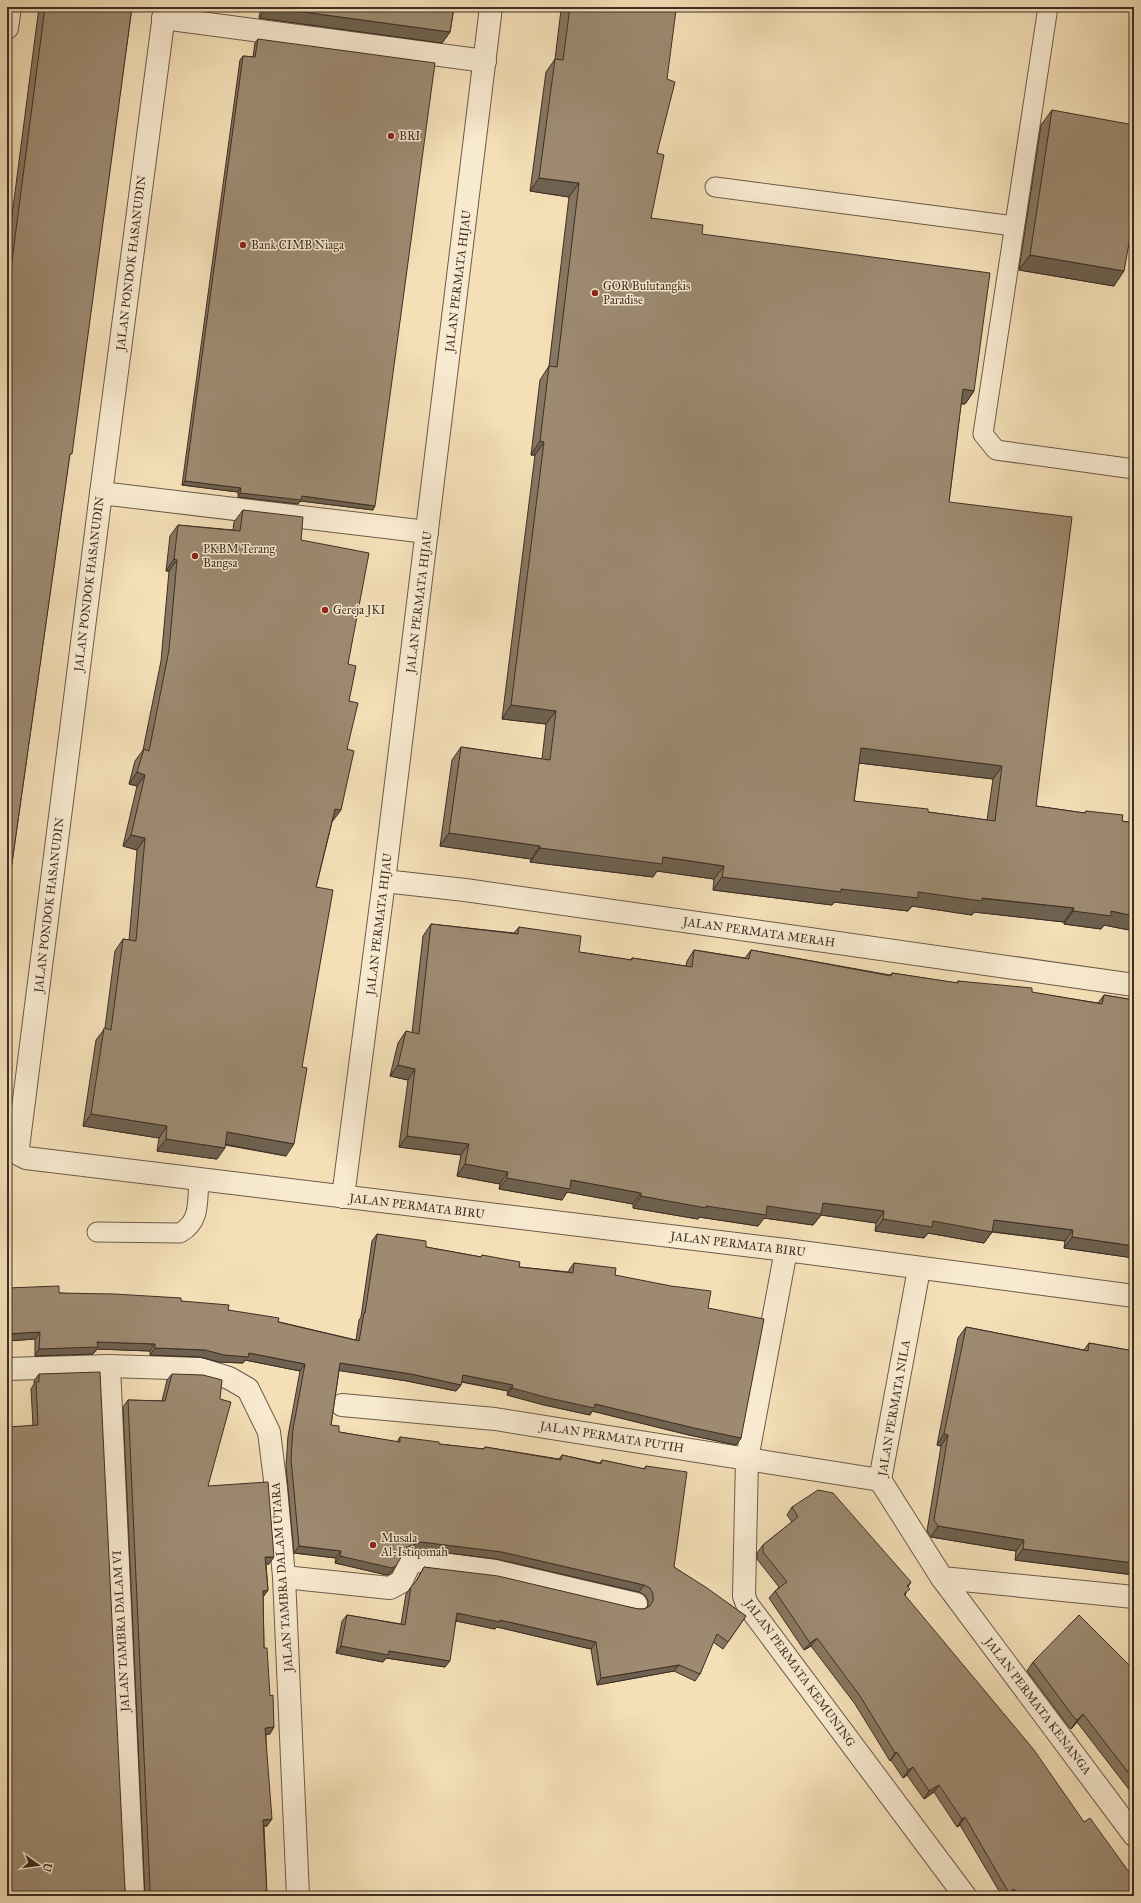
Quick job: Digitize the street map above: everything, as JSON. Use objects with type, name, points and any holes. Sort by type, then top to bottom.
[{"type":"street","points":[[7,28],[10,7]]},
{"type":"street","name":"JALAN PERMATA HIJAU","points":[[342,1197],[384,881],[491,7]]},
{"type":"street","points":[[164,12],[485,61]]},
{"type":"street","name":"JALAN PONDOK HASANUDIN","points":[[26,1158],[20,1155],[18,1148],[164,12]]},
{"type":"street","points":[[101,493],[427,532]]},
{"type":"street","name":"JALAN PERMATA MERAH","points":[[384,881],[465,890],[1134,985]]},
{"type":"street","name":"JALAN PERMATA BIRU","points":[[26,1158],[786,1250],[919,1269],[1134,1296]]},
{"type":"street","name":"JALAN PERMATA KEMUNING","points":[[786,1250],[748,1459],[744,1596],[747,1604],[965,1896]]},
{"type":"street","name":"JALAN PERMATA NILA","points":[[919,1269],[880,1480],[942,1578]]},
{"type":"street","name":"JALAN TAMBRA DALAM UTARA","points":[[7,1369],[108,1366],[200,1369],[229,1378],[248,1389],[268,1432],[276,1488],[284,1577],[298,1896]]},
{"type":"street","name":"JALAN TAMBRA DALAM VI","points":[[108,1366],[133,1896]]},
{"type":"street","name":"JALAN PERMATA PUTIH","points":[[342,1405],[495,1419],[880,1480]]},
{"type":"street","points":[[284,1577],[390,1588],[401,1582],[410,1563],[419,1561],[495,1571],[636,1604]]},
{"type":"street","points":[[942,1578],[1134,1597]]},
{"type":"street","name":"JALAN PERMATA KENANGA","points":[[942,1578],[1134,1835]]},
{"type":"lane","points":[[1048,7],[983,434],[996,450],[1134,469]]},
{"type":"lane","points":[[715,187],[1014,226]]},
{"type":"lane","points":[[97,1232],[180,1233],[190,1228],[195,1220],[199,1179]]},
{"type":"building","points":[[45,7],[132,7],[72,454],[70,454],[7,898],[7,299]]},
{"type":"building","points":[[267,7],[454,7],[450,32]]},
{"type":"building","points":[[570,7],[651,7],[676,10],[667,79],[675,82],[657,153],[664,155],[651,218],[703,225],[702,234],[990,273],[974,391],[963,389],[949,502],[1072,517],[1036,806],[1085,813],[1086,811],[1123,815],[1122,821],[1134,823],[1134,916],[1111,911],[1111,916],[1073,911],[1074,908],[982,898],[982,901],[918,892],[918,898],[841,889],[841,892],[722,877],[724,866],[663,857],[662,864],[540,848],[540,846],[449,833],[461,747],[550,760],[556,711],[511,705],[544,442],[540,441],[549,366],[557,367],[579,183],[539,178],[555,59],[563,60]],"holes":[[[861,748],[1002,766],[995,821],[928,812],[928,809],[854,801]]]},
{"type":"building","points":[[258,39],[435,63],[375,506],[302,496],[301,500],[240,493],[241,488],[185,481],[243,56],[255,57]]},
{"type":"building","points":[[1052,110],[1134,125],[1134,215],[1124,271],[1030,255]]},
{"type":"building","points":[[243,510],[303,517],[301,540],[369,553],[348,664],[356,666],[349,701],[358,703],[347,749],[354,751],[341,810],[335,809],[316,887],[333,890],[302,1067],[307,1068],[294,1144],[227,1132],[225,1148],[166,1139],[167,1126],[91,1114],[104,1028],[111,1030],[123,939],[136,941],[145,838],[131,835],[145,775],[137,772],[144,749],[149,751],[169,650],[177,560],[174,559],[178,525],[240,531]]},
{"type":"building","points":[[431,924],[518,934],[519,927],[581,936],[579,952],[692,967],[694,950],[749,959],[751,950],[891,976],[892,973],[958,983],[958,981],[1032,988],[1032,992],[1102,1004],[1104,995],[1134,1000],[1134,1246],[1072,1237],[1073,1230],[994,1220],[992,1232],[933,1221],[932,1227],[883,1219],[884,1211],[823,1203],[821,1214],[767,1206],[766,1215],[706,1206],[706,1208],[641,1196],[641,1193],[571,1180],[570,1189],[507,1178],[508,1172],[465,1164],[469,1144],[407,1136],[415,1069],[398,1065],[406,1031],[419,1034]]},
{"type":"building","points":[[377,1234],[426,1241],[426,1247],[481,1257],[482,1255],[520,1262],[519,1267],[573,1273],[574,1263],[616,1268],[615,1275],[671,1286],[711,1291],[708,1308],[764,1319],[741,1438],[595,1404],[594,1408],[549,1398],[512,1388],[513,1385],[463,1375],[461,1385],[411,1374],[340,1363],[331,1425],[339,1426],[339,1432],[400,1442],[400,1437],[439,1442],[439,1444],[484,1449],[485,1447],[561,1460],[562,1455],[601,1464],[602,1460],[645,1469],[646,1466],[687,1472],[674,1567],[707,1588],[746,1616],[728,1642],[717,1634],[700,1674],[679,1665],[601,1678],[596,1642],[500,1620],[500,1622],[457,1613],[450,1661],[389,1651],[388,1655],[341,1646],[347,1615],[405,1625],[411,1587],[417,1580],[424,1567],[498,1576],[638,1609],[644,1609],[650,1606],[653,1600],[653,1594],[650,1588],[644,1585],[502,1552],[421,1542],[407,1547],[396,1566],[392,1568],[340,1556],[341,1551],[299,1546],[291,1459],[293,1429],[305,1364],[249,1353],[248,1357],[224,1355],[205,1350],[155,1348],[155,1344],[97,1342],[98,1347],[39,1349],[40,1332],[7,1334],[7,1288],[59,1286],[59,1293],[114,1294],[181,1298],[181,1301],[229,1305],[228,1310],[279,1318],[278,1322],[359,1341],[365,1313]]},
{"type":"building","points":[[966,1327],[1088,1351],[1089,1343],[1134,1351],[1134,1563],[1023,1549],[1024,1540],[938,1526],[934,1520],[948,1435],[944,1434]]},
{"type":"building","points":[[100,1372],[125,1890],[129,1896],[7,1896],[7,1427],[38,1425],[36,1382],[39,1382],[39,1374]]},
{"type":"building","points":[[172,1374],[203,1375],[222,1380],[220,1399],[231,1402],[208,1486],[268,1482],[274,1557],[265,1557],[268,1590],[263,1591],[264,1648],[267,1648],[270,1696],[273,1695],[274,1727],[265,1728],[272,1819],[263,1820],[267,1896],[148,1896],[150,1889],[128,1400],[165,1401]]},
{"type":"building","points":[[818,1490],[833,1493],[911,1582],[907,1586],[910,1589],[904,1594],[1034,1750],[1084,1822],[1090,1818],[1134,1879],[1134,1896],[1018,1896],[1014,1889],[1009,1893],[965,1817],[962,1819],[939,1785],[929,1791],[913,1767],[908,1770],[897,1752],[895,1753],[860,1696],[817,1638],[810,1643],[775,1591],[787,1582],[763,1552],[763,1545],[798,1517],[792,1507]]},
{"type":"building","points":[[1079,1615],[1134,1670],[1134,1780],[1083,1714],[1077,1720],[1075,1719],[1033,1662]]},
{"type":"place","name":"BRI","points":[[391,136]]},
{"type":"place","name":"Bank CIMB Niaga","points":[[243,245]]},
{"type":"place","name":"GOR Bulutangkis Paradise","points":[[595,293]]},
{"type":"place","name":"PKBM Terang Bangsa","points":[[195,556]]},
{"type":"place","name":"Gereja JKI","points":[[325,610]]},
{"type":"place","name":"Musala Al-Istiqomah","points":[[373,1545]]}]
